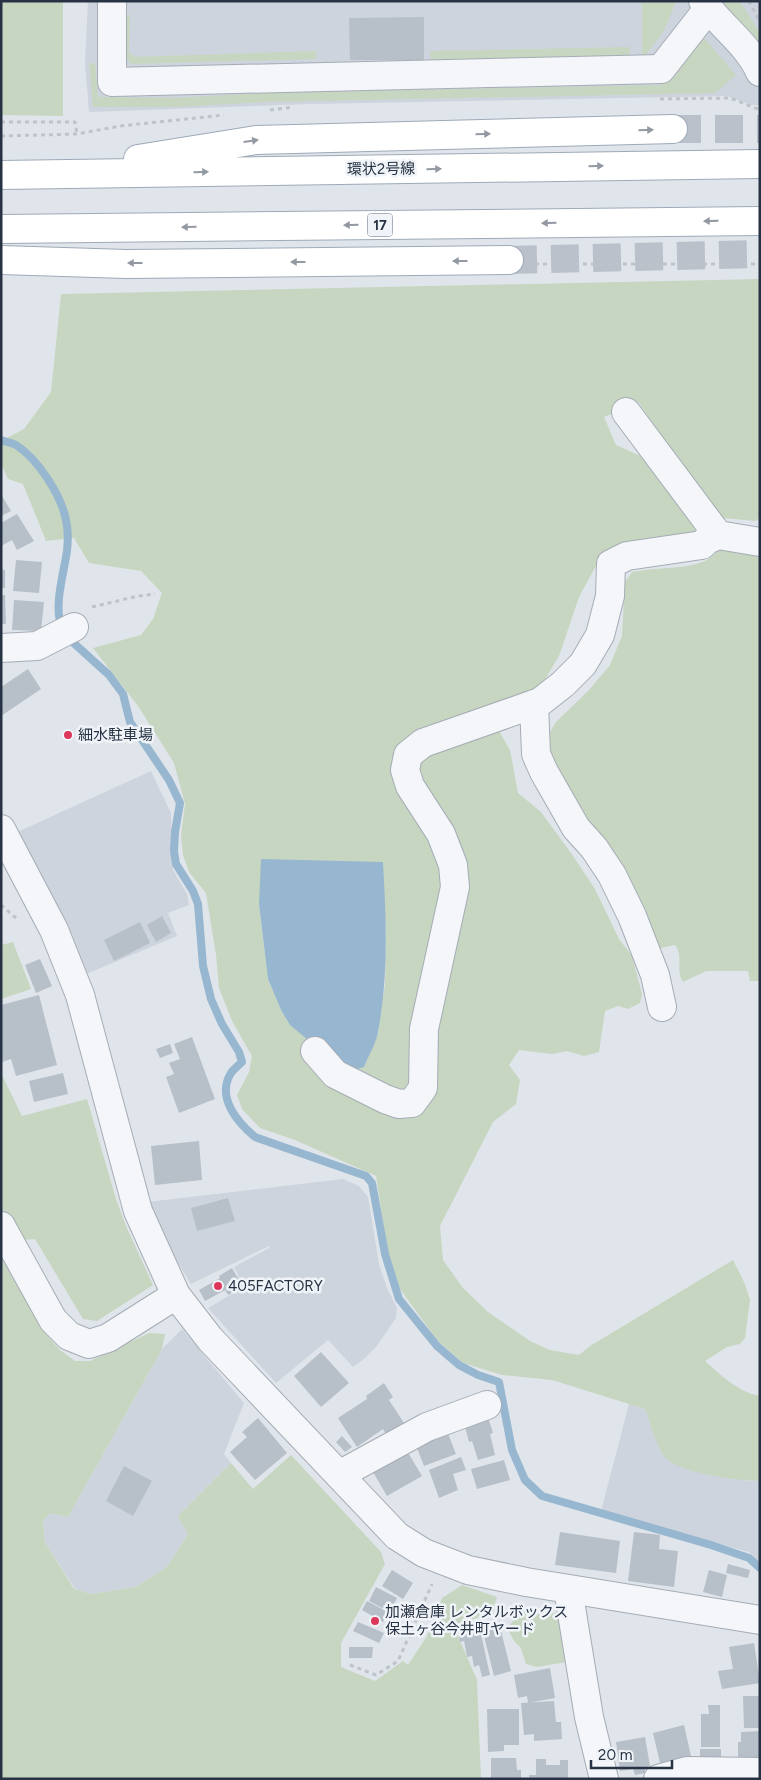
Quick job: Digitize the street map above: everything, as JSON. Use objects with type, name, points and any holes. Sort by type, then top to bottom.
[{"type":"main road","points":[[48,174],[256,140],[673,129]]},
{"type":"main road","name":"環状2号線","points":[[1,175],[760,164]]},
{"type":"main road","name":"17","points":[[1,229],[760,221]]},
{"type":"main road","points":[[1,260],[126,264],[509,260]]},
{"type":"street","points":[[112,1],[112,82],[661,69],[705,5],[754,59],[760,72]]},
{"type":"street","points":[[626,412],[718,535]]},
{"type":"street","points":[[315,1051],[335,1074],[399,1104],[412,1103],[423,1088],[424,1029],[455,887],[453,865],[441,834],[410,786],[405,770],[408,755],[423,743],[540,702],[563,684],[583,664],[600,635],[610,596],[611,564],[627,556],[702,545],[707,540],[718,535],[760,542]]},
{"type":"street","points":[[1,648],[37,646],[74,627]]},
{"type":"street","points":[[534,704],[536,754],[544,772],[576,828],[594,848],[612,875],[632,916],[656,975],[662,1007]]},
{"type":"street","points":[[1,829],[54,930],[80,994],[138,1211],[176,1295],[210,1339],[397,1536],[424,1553],[468,1570],[760,1620]]},
{"type":"street","points":[[1,1226],[53,1320],[69,1336],[89,1344],[108,1338],[176,1295]]},
{"type":"street","points":[[339,1475],[427,1426],[487,1405]]},
{"type":"street","points":[[568,1588],[589,1717],[604,1779]]},
{"type":"street","points":[[658,1779],[688,1771],[752,1774]]},
{"type":"path","points":[[749,1],[760,21]]},
{"type":"path","points":[[1,122],[75,122],[77,134]]},
{"type":"path","points":[[74,627],[85,611],[91,607],[155,594]]},
{"type":"path","points":[[350,1666],[376,1675],[398,1661],[442,1560]]},
{"type":"shaded area","points":[[88,1],[760,1],[760,105],[751,105],[727,96],[310,104],[89,112],[85,63]]},
{"type":"shaded area","points":[[151,771],[171,813],[173,870],[187,894],[189,905],[168,913],[177,936],[84,975],[13,834]]},
{"type":"shaded area","points":[[343,1179],[359,1186],[368,1197],[379,1264],[387,1288],[397,1308],[396,1318],[376,1347],[353,1367],[328,1340],[276,1383],[208,1308],[244,1287],[234,1267],[269,1248],[269,1246],[191,1284],[167,1245],[147,1202]]},
{"type":"shaded area","points":[[182,1329],[244,1403],[224,1454],[231,1463],[178,1516],[188,1534],[167,1567],[136,1587],[91,1594],[75,1589],[45,1542],[43,1521],[50,1513],[68,1517],[162,1349]]},
{"type":"shaded area","points":[[629,1404],[645,1409],[662,1451],[749,1481],[760,1481],[760,1563],[749,1552],[601,1511]]},
{"type":"green space","points":[[1,1],[63,1],[63,116],[1,115]]},
{"type":"green space","points":[[642,1],[676,1],[665,29],[642,60]]},
{"type":"green space","points":[[720,1],[740,1],[760,33],[760,45],[729,13]]},
{"type":"green space","points":[[122,15],[130,15],[129,52],[135,57],[316,51],[316,59],[131,64],[122,55]]},
{"type":"green space","points":[[704,38],[736,75],[715,93],[264,102],[176,107],[93,107],[89,64],[95,63],[98,97],[173,98],[264,93],[660,85]]},
{"type":"green space","points":[[630,47],[630,57],[431,60],[430,51]]},
{"type":"green space","points":[[760,279],[760,518],[755,521],[723,518],[681,466],[639,403],[604,417],[616,445],[643,457],[702,538],[597,564],[579,597],[559,656],[541,686],[498,729],[510,750],[518,793],[541,812],[571,853],[595,889],[619,939],[632,956],[642,994],[640,1003],[628,1009],[618,1006],[605,1011],[599,1052],[584,1056],[567,1051],[552,1054],[519,1050],[509,1065],[520,1080],[516,1104],[493,1122],[440,1226],[443,1260],[463,1288],[488,1312],[530,1341],[550,1350],[579,1355],[590,1346],[733,1260],[745,1284],[750,1300],[745,1338],[740,1344],[727,1347],[705,1361],[737,1387],[760,1396],[760,1481],[709,1475],[695,1472],[671,1462],[661,1451],[645,1409],[552,1380],[502,1375],[463,1363],[437,1340],[400,1289],[387,1247],[376,1176],[295,1140],[260,1128],[242,1109],[237,1095],[249,1072],[252,1056],[232,1021],[219,988],[216,955],[206,893],[189,872],[183,855],[181,835],[185,804],[174,763],[138,706],[93,648],[141,635],[153,619],[162,593],[141,571],[89,563],[74,538],[46,541],[23,484],[8,479],[1,463],[1,441],[24,429],[51,392],[61,294]],"holes":[[[259,904],[386,925],[385,984],[378,1034],[364,1067],[290,1025],[281,1010],[268,979]]]},
{"type":"green space","points":[[720,549],[760,554],[760,981],[750,981],[748,971],[706,971],[683,982],[680,973],[678,949],[675,945],[651,950],[542,745],[556,722],[589,690],[610,665],[622,636],[625,582],[632,572],[697,564],[705,561]]},
{"type":"green space","points":[[13,942],[31,989],[1,999],[1,945]]},
{"type":"green space","points":[[1,1073],[22,1116],[87,1099],[116,1199],[153,1285],[97,1321],[83,1319],[35,1239],[1,1242]]},
{"type":"green space","points":[[1,1248],[45,1333],[60,1350],[75,1361],[90,1361],[149,1333],[165,1334],[162,1349],[68,1517],[50,1513],[43,1521],[45,1542],[74,1589],[91,1594],[136,1587],[167,1567],[188,1534],[178,1516],[231,1463],[253,1489],[291,1455],[381,1552],[385,1564],[341,1643],[341,1667],[375,1681],[403,1661],[408,1665],[427,1636],[442,1598],[462,1585],[497,1597],[492,1612],[454,1627],[477,1680],[481,1779],[1,1779]]},
{"type":"green space","points":[[523,1609],[541,1615],[562,1612],[573,1661],[537,1667],[526,1664],[521,1648],[514,1641],[507,1628]]},
{"type":"water","points":[[261,859],[383,862],[386,925],[384,989],[377,1036],[364,1067],[347,1072],[290,1025],[281,1010],[268,979],[259,904]]},
{"type":"building","points":[[424,17],[424,60],[350,60],[349,18]]},
{"type":"building","points":[[1,494],[11,511],[1,516]]},
{"type":"building","points":[[17,514],[34,541],[17,550],[12,540],[1,546],[1,523]]},
{"type":"building","points":[[16,560],[42,562],[39,593],[13,591]]},
{"type":"building","points":[[1,569],[5,570],[5,588],[1,588]]},
{"type":"building","points":[[1,595],[5,595],[6,624],[1,624]]},
{"type":"building","points":[[14,600],[44,602],[41,631],[12,630]]},
{"type":"building","points":[[28,669],[41,689],[1,716],[1,687]]},
{"type":"building","points":[[162,916],[171,933],[156,942],[147,925]]},
{"type":"building","points":[[140,922],[150,943],[114,961],[104,940]]},
{"type":"building","points":[[40,959],[52,986],[36,993],[25,965]]},
{"type":"building","points":[[39,995],[57,1065],[16,1076],[11,1059],[2,1062],[1,1060],[1,1005]]},
{"type":"building","points":[[192,1037],[215,1099],[179,1113],[166,1077],[174,1074],[169,1063],[180,1059],[174,1044]]},
{"type":"building","points":[[170,1044],[173,1053],[160,1058],[156,1049]]},
{"type":"building","points":[[63,1073],[68,1094],[34,1102],[29,1081]]},
{"type":"building","points":[[199,1141],[202,1180],[155,1185],[151,1146]]},
{"type":"building","points":[[228,1198],[235,1221],[197,1231],[191,1208]]},
{"type":"building","points":[[232,1268],[243,1287],[228,1295],[225,1290],[205,1301],[199,1290],[220,1278],[219,1276]]},
{"type":"building","points":[[321,1352],[349,1383],[321,1407],[294,1376]]},
{"type":"building","points":[[384,1383],[393,1397],[389,1400],[404,1423],[386,1434],[383,1429],[357,1447],[338,1418],[367,1399],[366,1396]]},
{"type":"building","points":[[488,1417],[493,1433],[490,1434],[495,1455],[478,1460],[472,1441],[469,1442],[464,1423]]},
{"type":"building","points":[[258,1418],[287,1453],[255,1480],[230,1452],[247,1437],[242,1432]]},
{"type":"building","points":[[447,1431],[456,1454],[424,1466],[415,1443]]},
{"type":"building","points":[[342,1436],[352,1447],[345,1452],[336,1442]]},
{"type":"building","points":[[407,1451],[422,1476],[387,1496],[373,1472]]},
{"type":"building","points":[[461,1457],[466,1470],[453,1474],[458,1490],[439,1498],[429,1470]]},
{"type":"building","points":[[504,1460],[510,1480],[477,1489],[471,1469]]},
{"type":"building","points":[[124,1466],[152,1481],[133,1516],[106,1501]]},
{"type":"building","points":[[560,1532],[620,1541],[616,1573],[555,1565]]},
{"type":"building","points":[[634,1532],[660,1535],[659,1549],[678,1551],[674,1587],[628,1581]]},
{"type":"building","points":[[728,1564],[750,1570],[748,1578],[726,1573]]},
{"type":"building","points":[[392,1570],[413,1583],[403,1599],[382,1586]]},
{"type":"building","points":[[709,1570],[727,1575],[722,1597],[703,1592]]},
{"type":"building","points":[[376,1587],[397,1598],[390,1612],[369,1601]]},
{"type":"building","points":[[367,1601],[388,1612],[383,1622],[362,1610]]},
{"type":"building","points":[[478,1621],[490,1675],[482,1677],[479,1665],[474,1667],[472,1656],[467,1657],[464,1641],[460,1642],[457,1626]]},
{"type":"building","points":[[358,1622],[384,1633],[379,1643],[353,1631]]},
{"type":"building","points":[[500,1627],[511,1671],[494,1676],[483,1632]]},
{"type":"building","points":[[754,1643],[760,1683],[722,1689],[718,1671],[733,1669],[729,1647]]},
{"type":"building","points":[[349,1647],[373,1647],[372,1658],[349,1658]]},
{"type":"building","points":[[550,1668],[555,1698],[528,1703],[527,1696],[518,1698],[514,1675]]},
{"type":"building","points":[[743,1696],[760,1696],[760,1728],[744,1728]]},
{"type":"building","points":[[554,1701],[556,1722],[561,1722],[562,1739],[534,1741],[534,1734],[524,1735],[521,1703]]},
{"type":"building","points":[[708,1705],[720,1705],[720,1747],[701,1747],[701,1714],[709,1714]]},
{"type":"building","points":[[487,1709],[519,1709],[519,1745],[504,1745],[504,1751],[488,1752]]},
{"type":"building","points":[[684,1725],[691,1756],[687,1757],[688,1763],[674,1766],[673,1760],[660,1763],[653,1733]]},
{"type":"building","points":[[760,1731],[760,1768],[738,1761],[738,1742],[741,1742],[741,1732]]},
{"type":"building","points":[[645,1737],[650,1766],[644,1768],[646,1773],[635,1775],[633,1769],[620,1771],[616,1742]]},
{"type":"building","points":[[700,1749],[721,1749],[721,1765],[700,1766]]},
{"type":"building","points":[[491,1758],[516,1758],[517,1770],[521,1770],[521,1779],[491,1779]]},
{"type":"building","points":[[536,1759],[546,1759],[546,1765],[560,1765],[560,1760],[568,1760],[568,1779],[529,1779],[529,1775],[536,1775]]},
{"type":"waterway","points":[[1,440],[16,445],[40,468],[54,489],[63,510],[67,524],[68,540],[59,600],[62,627]]},
{"type":"waterway","points":[[67,637],[109,675],[123,694],[130,722],[169,780],[180,803],[175,832],[174,851],[176,864],[193,891],[198,904],[203,966],[211,999],[222,1024],[239,1052],[242,1062],[231,1073],[227,1082],[227,1100],[236,1116],[255,1137],[366,1176],[372,1183],[385,1254],[399,1299],[437,1346],[459,1365],[478,1375],[499,1382],[512,1450],[525,1480],[542,1496],[711,1545],[749,1558],[760,1568]]},
{"type":"tunnel","points":[[673,129],[760,129]]},
{"type":"tunnel","points":[[509,260],[760,254]]},
{"type":"place","name":"細水駐車場","points":[[68,735]]},
{"type":"place","name":"405FACTORY","points":[[218,1286]]},
{"type":"place","name":"加瀬倉庫 レンタルボックス 保土ヶ谷今井町ヤード","points":[[375,1621]]}]
